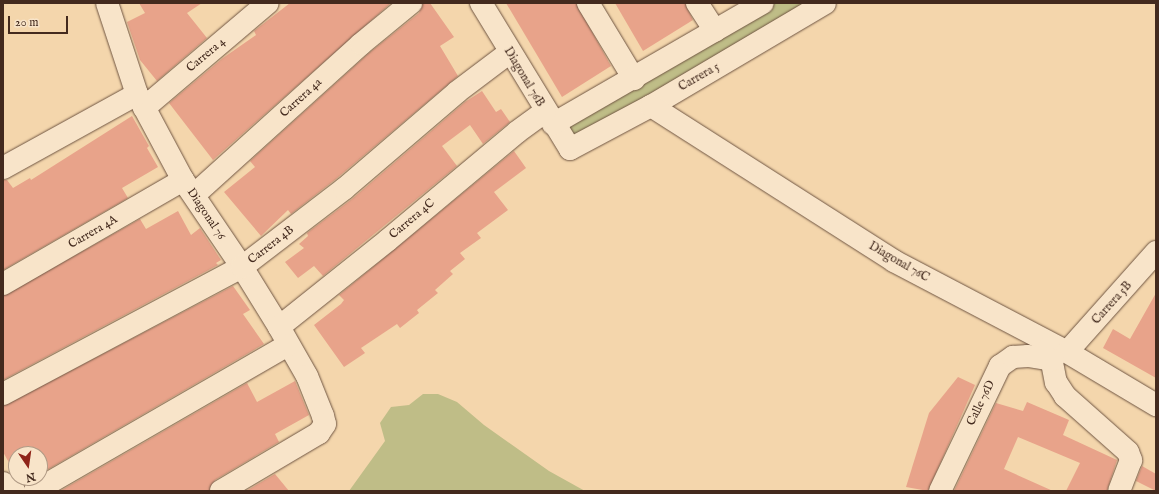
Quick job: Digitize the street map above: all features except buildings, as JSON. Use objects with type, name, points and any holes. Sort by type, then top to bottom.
[{"type":"street","name":"Carrera 4","points":[[3,168],[140,101],[268,3]]},
{"type":"street","name":"Carrera 4a","points":[[188,188],[411,3]]},
{"type":"street","name":"Diagonal 76B","points":[[481,3],[549,118],[570,149]]},
{"type":"street","points":[[588,3],[634,79]]},
{"type":"street","points":[[697,3],[715,31]]},
{"type":"street","points":[[549,118],[634,79],[763,3]]},
{"type":"street","name":"Carrera 5","points":[[570,149],[651,106],[825,3]]},
{"type":"street","name":"Diagonal 76","points":[[112,5],[140,101],[188,188],[242,267],[307,376],[324,416],[325,424],[319,433],[221,491]]},
{"type":"street","name":"Carrera 4B","points":[[3,394],[242,267],[344,189],[457,92],[510,52]]},
{"type":"street","name":"Diagonal 76C","points":[[651,106],[894,261],[1056,352],[1156,405]]},
{"type":"street","name":"Carrera 4C","points":[[35,491],[283,336],[388,240],[516,132],[549,118]]},
{"type":"street","name":"Carrera 4A","points":[[3,284],[188,188]]},
{"type":"street","name":"Carrera 5B","points":[[1056,352],[1156,252]]},
{"type":"street","points":[[1056,352],[1056,382],[1065,396],[1128,452],[1131,460],[1119,491]]},
{"type":"street","name":"Calle 76D","points":[[940,491],[1000,366],[1013,357],[1056,352]]},
{"type":"street","points":[[3,483],[14,491]]},
{"type":"shaded area","points":[[774,3],[808,3],[573,142],[564,129]]},
{"type":"shaded area","points":[[423,394],[438,394],[457,402],[484,425],[549,471],[585,491],[349,491],[385,441],[380,423],[391,407],[409,405]]}]
